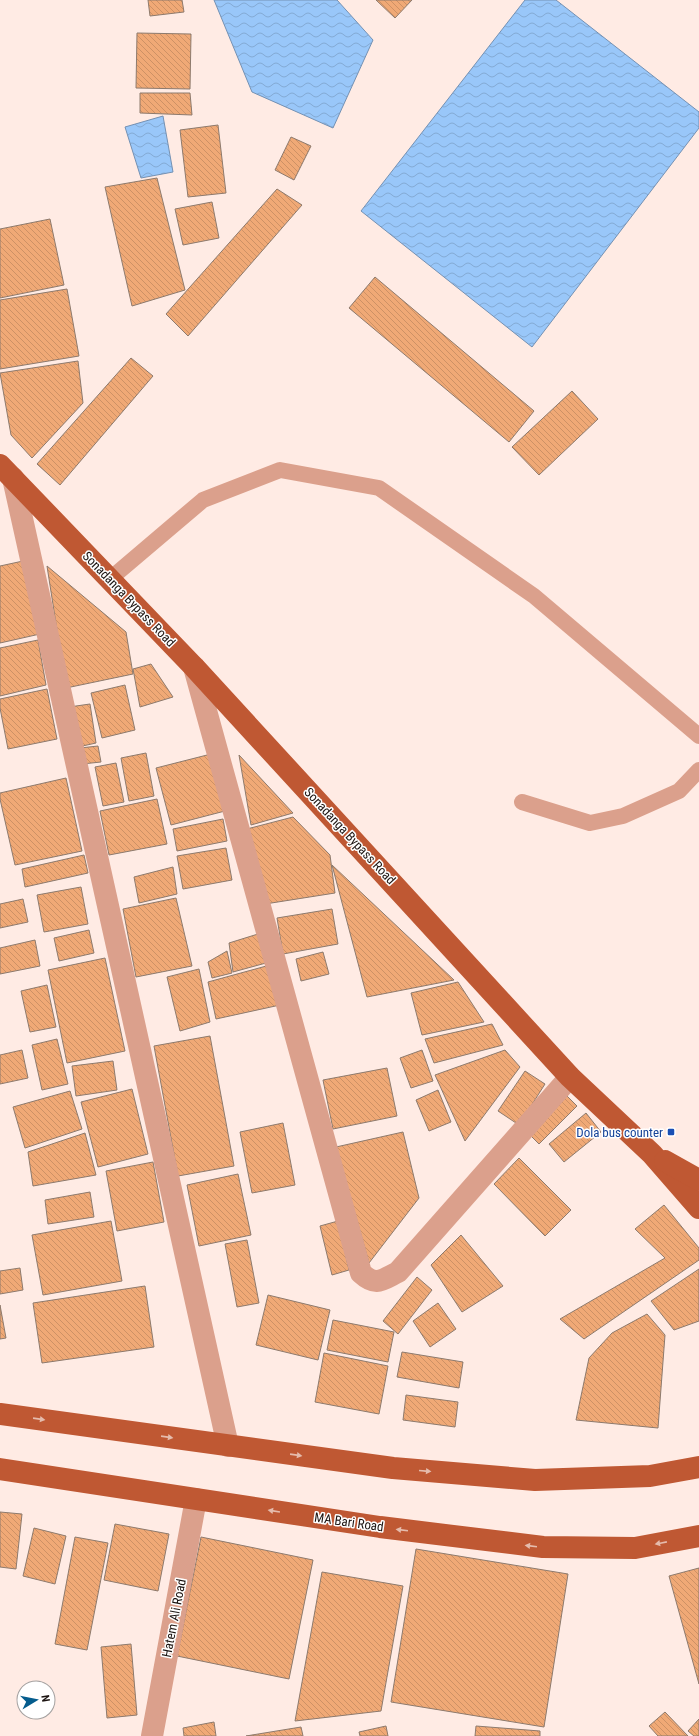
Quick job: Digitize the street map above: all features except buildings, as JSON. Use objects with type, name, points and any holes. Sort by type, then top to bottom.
[{"type":"main road","name":"Sonadanga Bypass Road","points":[[6,471],[194,667],[570,1077],[652,1154],[699,1208]]},
{"type":"main road","points":[[652,1154],[699,1180]]},
{"type":"main road","points":[[0,1414],[393,1468],[535,1480],[650,1476],[699,1467]]},
{"type":"main road","name":"MA Bari Road","points":[[0,1469],[380,1527],[543,1547],[635,1548],[699,1536]]},
{"type":"street","points":[[6,471],[228,1446]]},
{"type":"street","points":[[194,667],[360,1274],[369,1281],[380,1282],[398,1272],[570,1077]]},
{"type":"street","name":"Hatem Ali Road","points":[[152,1736],[196,1499]]},
{"type":"lane","points":[[110,579],[203,500],[280,470],[379,488],[534,596],[699,736]]},
{"type":"lane","points":[[522,802],[590,823],[623,816],[680,792],[699,770]]},
{"type":"water","points":[[214,0],[337,0],[373,40],[333,128],[252,92]]},
{"type":"water","points":[[525,0],[556,0],[699,112],[699,128],[532,347],[361,211]]},
{"type":"water","points":[[163,116],[173,172],[141,178],[125,127]]},
{"type":"place","name":"Dola bus counter","points":[[671,1132]]}]
